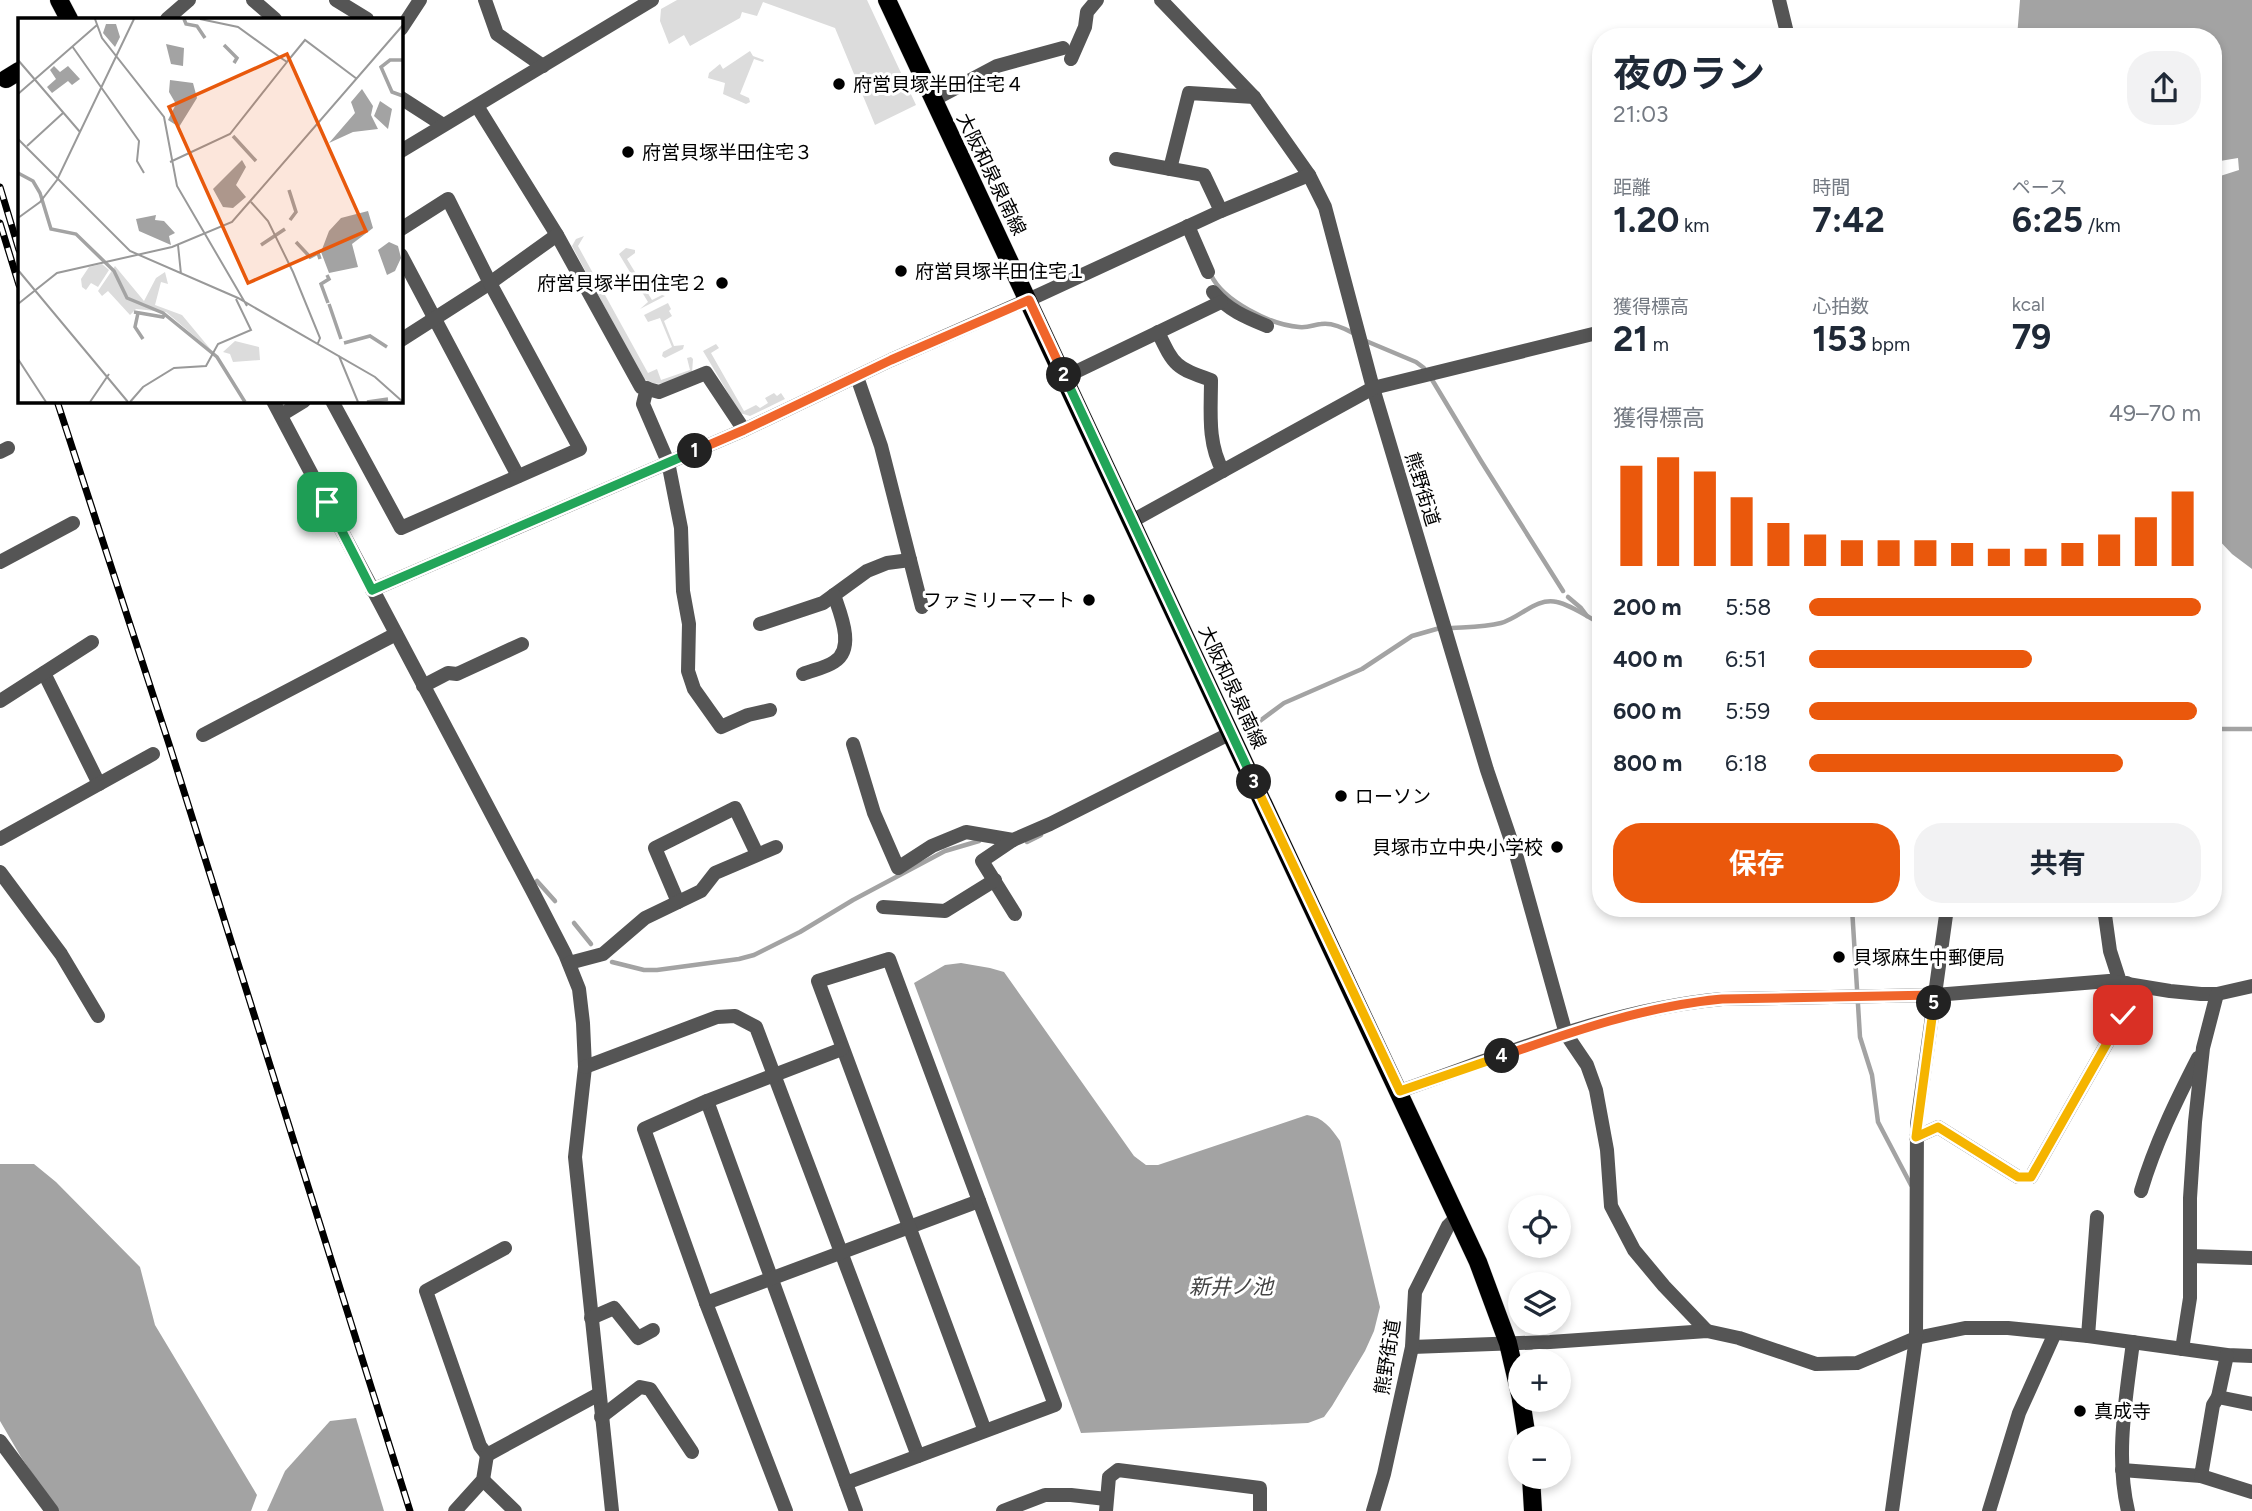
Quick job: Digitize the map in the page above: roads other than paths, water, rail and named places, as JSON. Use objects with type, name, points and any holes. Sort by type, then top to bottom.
[{"type":"main road","points":[[59,0],[68,18]]},
{"type":"main road","name":"大阪和泉泉南線","points":[[887,0],[1400,1091],[1478,1262],[1509,1349]]},
{"type":"main road","points":[[1532,1489],[1533,1511]]},
{"type":"street","points":[[168,18],[189,0]]},
{"type":"street","points":[[253,0],[274,18]]},
{"type":"street","points":[[336,0],[365,18]]},
{"type":"street","points":[[402,27],[420,0]]},
{"type":"street","points":[[485,0],[498,34],[543,66]]},
{"type":"street","points":[[402,150],[652,0]]},
{"type":"street","points":[[933,100],[997,66],[1067,54],[1085,27],[1087,12],[1097,0]]},
{"type":"street","name":"熊野街道","points":[[1161,0],[1254,97],[1309,175],[1325,207],[1373,388],[1487,770],[1517,858],[1566,1034],[1587,1065],[1596,1090],[1607,1150],[1611,1206],[1634,1250],[1707,1331]]},
{"type":"street","points":[[1779,0],[1786,28]]},
{"type":"street","points":[[1170,169],[1189,93],[1254,97]]},
{"type":"street","points":[[402,99],[443,125]]},
{"type":"street","points":[[477,106],[557,235],[641,387],[659,392],[706,373],[744,430]]},
{"type":"street","points":[[1116,159],[1203,175],[1221,211]]},
{"type":"street","points":[[372,590],[744,430],[1221,211],[1309,175]]},
{"type":"street","points":[[333,402],[401,528],[580,449],[448,200],[402,228]]},
{"type":"street","points":[[1188,226],[1208,272]]},
{"type":"street","points":[[402,339],[490,283],[557,235]]},
{"type":"street","points":[[402,257],[518,476]]},
{"type":"street","points":[[1065,377],[1158,332],[1217,297],[1237,314],[1267,326]]},
{"type":"street","points":[[1158,332],[1170,358],[1178,366],[1211,380],[1211,438],[1223,471]]},
{"type":"street","points":[[1132,521],[1373,388],[1592,334]]},
{"type":"street","points":[[857,377],[881,446],[922,607]]},
{"type":"street","points":[[647,388],[643,404],[668,462],[681,528],[683,591],[689,624],[688,671],[694,689],[721,727],[748,715],[770,710]]},
{"type":"street","points":[[274,402],[534,894],[579,989],[585,1067],[575,1157],[612,1511]]},
{"type":"street","points":[[281,415],[302,402]]},
{"type":"street","points":[[0,562],[73,523]]},
{"type":"street","points":[[760,624],[823,603],[867,571],[887,562],[910,560]]},
{"type":"street","points":[[803,674],[836,662],[844,651],[846,630],[834,595]]},
{"type":"street","points":[[203,735],[396,634]]},
{"type":"street","points":[[0,701],[92,642]]},
{"type":"street","points":[[423,686],[448,673],[457,674],[523,644]]},
{"type":"street","points":[[44,673],[99,784]]},
{"type":"street","points":[[1015,914],[982,861],[1013,840],[1231,733]]},
{"type":"street","points":[[853,744],[874,813],[898,868],[932,846],[966,832],[1013,840]]},
{"type":"street","points":[[0,839],[153,754]]},
{"type":"street","points":[[678,902],[655,848],[735,808],[757,855]]},
{"type":"street","points":[[569,963],[603,954],[645,918],[701,891],[715,873],[776,847]]},
{"type":"street","points":[[0,872],[61,954],[98,1016]]},
{"type":"street","points":[[883,907],[945,911],[995,880]]},
{"type":"street","points":[[1892,1511],[1916,1338],[1916,1137],[1946,917]]},
{"type":"street","points":[[1916,1137],[1938,1127],[2018,1177],[2031,1177],[2123,1015],[2128,996],[2110,951],[2105,917]]},
{"type":"street","points":[[846,1483],[985,1432],[1055,1405],[889,959],[818,982],[985,1432]]},
{"type":"street","points":[[1400,1091],[1566,1034],[1688,1002],[1935,995],[2109,981],[2170,991],[2217,994],[2252,986]]},
{"type":"street","points":[[2182,1349],[2190,1298],[2190,1198],[2203,1048],[2217,994]]},
{"type":"street","points":[[585,1067],[717,1017],[735,1016],[757,1027],[918,1457]]},
{"type":"street","points":[[2141,1191],[2150,1159],[2203,1048]]},
{"type":"street","points":[[786,1511],[706,1303],[644,1129],[707,1101],[842,1049]]},
{"type":"street","points":[[707,1101],[856,1511]]},
{"type":"street","points":[[706,1303],[979,1201]]},
{"type":"street","name":"熊野街道","points":[[1373,1511],[1384,1474],[1412,1347],[1415,1292],[1448,1227],[1457,1217]]},
{"type":"street","points":[[2088,1336],[2097,1217]]},
{"type":"street","points":[[455,1511],[483,1480],[487,1455],[480,1446],[426,1291],[505,1248]]},
{"type":"street","points":[[2190,1256],[2252,1258]]},
{"type":"street","points":[[591,1318],[614,1308],[638,1338],[653,1330]]},
{"type":"street","points":[[1412,1347],[1616,1339],[1707,1331],[1739,1338],[1816,1364],[1857,1363],[1916,1338],[1965,1328],[2008,1328],[2252,1356]]},
{"type":"street","points":[[1989,1511],[2019,1413],[2054,1333]]},
{"type":"street","points":[[2128,1511],[2122,1470],[2126,1395],[2133,1342]]},
{"type":"street","points":[[2201,1476],[2213,1405],[2218,1397],[2227,1355]]},
{"type":"street","points":[[601,1417],[640,1387],[650,1389],[692,1452]]},
{"type":"street","points":[[487,1455],[599,1394]]},
{"type":"street","points":[[2218,1397],[2252,1404]]},
{"type":"street","points":[[0,1441],[52,1511]]},
{"type":"street","points":[[1003,1511],[1045,1495],[1071,1495],[1106,1505],[1109,1477],[1118,1470],[1261,1488],[1261,1511]]},
{"type":"street","points":[[2122,1470],[2201,1476],[2252,1492]]},
{"type":"street","points":[[483,1480],[515,1511]]},
{"type":"water","points":[[2020,0],[2252,0],[2252,569],[2222,543],[2222,175],[2239,170],[2238,158],[2222,161],[2222,28],[2018,28]]},
{"type":"water","name":"新井ノ池","points":[[961,963],[1004,972],[1134,1156],[1146,1165],[1158,1165],[1307,1115],[1322,1121],[1333,1132],[1340,1141],[1380,1307],[1365,1351],[1324,1417],[1308,1423],[1081,1433],[914,983],[945,965]]},
{"type":"water","points":[[0,1164],[34,1164],[56,1182],[140,1267],[155,1325],[257,1495],[251,1511],[58,1511],[0,1421]]},
{"type":"water","points":[[356,1418],[384,1511],[267,1511],[285,1471],[330,1421]]},
{"type":"waterway","points":[[1211,275],[1226,294],[1262,317],[1299,327],[1329,324],[1353,333]]},
{"type":"waterway","points":[[1366,341],[1424,368]]},
{"type":"waterway","points":[[1431,378],[1563,591]]},
{"type":"waterway","points":[[1568,597],[1587,616]]},
{"type":"waterway","points":[[1452,628],[1501,623],[1535,605],[1549,601],[1568,606],[1592,619]]},
{"type":"waterway","points":[[1245,732],[1284,703],[1362,669],[1412,636],[1440,628]]},
{"type":"waterway","points":[[2222,729],[2252,729]]},
{"type":"waterway","points":[[1027,842],[1041,835]]},
{"type":"waterway","points":[[612,962],[644,970],[657,970],[754,955],[945,851],[979,841]]},
{"type":"waterway","points":[[537,881],[555,901]]},
{"type":"waterway","points":[[1853,917],[1860,1037],[1872,1075],[1878,1122],[1911,1185]]},
{"type":"waterway","points":[[574,923],[591,944]]},
{"type":"railway","points":[[0,187],[18,247]]},
{"type":"railway","points":[[0,223],[18,282]]},
{"type":"railway","points":[[57,402],[170,747],[410,1511]]},
{"type":"place","name":"府営貝塚半田住宅４","points":[[839,84]]},
{"type":"place","name":"府営貝塚半田住宅３","points":[[628,152]]},
{"type":"place","name":"府営貝塚半田住宅１","points":[[901,271]]},
{"type":"place","name":"府営貝塚半田住宅２","points":[[722,283]]},
{"type":"place","name":"ファミリーマート","points":[[1089,600]]},
{"type":"place","name":"ローソン","points":[[1341,796]]},
{"type":"place","name":"貝塚市立中央小学校","points":[[1557,847]]},
{"type":"place","name":"貝塚麻生中郵便局","points":[[1839,957]]},
{"type":"place","name":"真成寺","points":[[2080,1411]]}]
